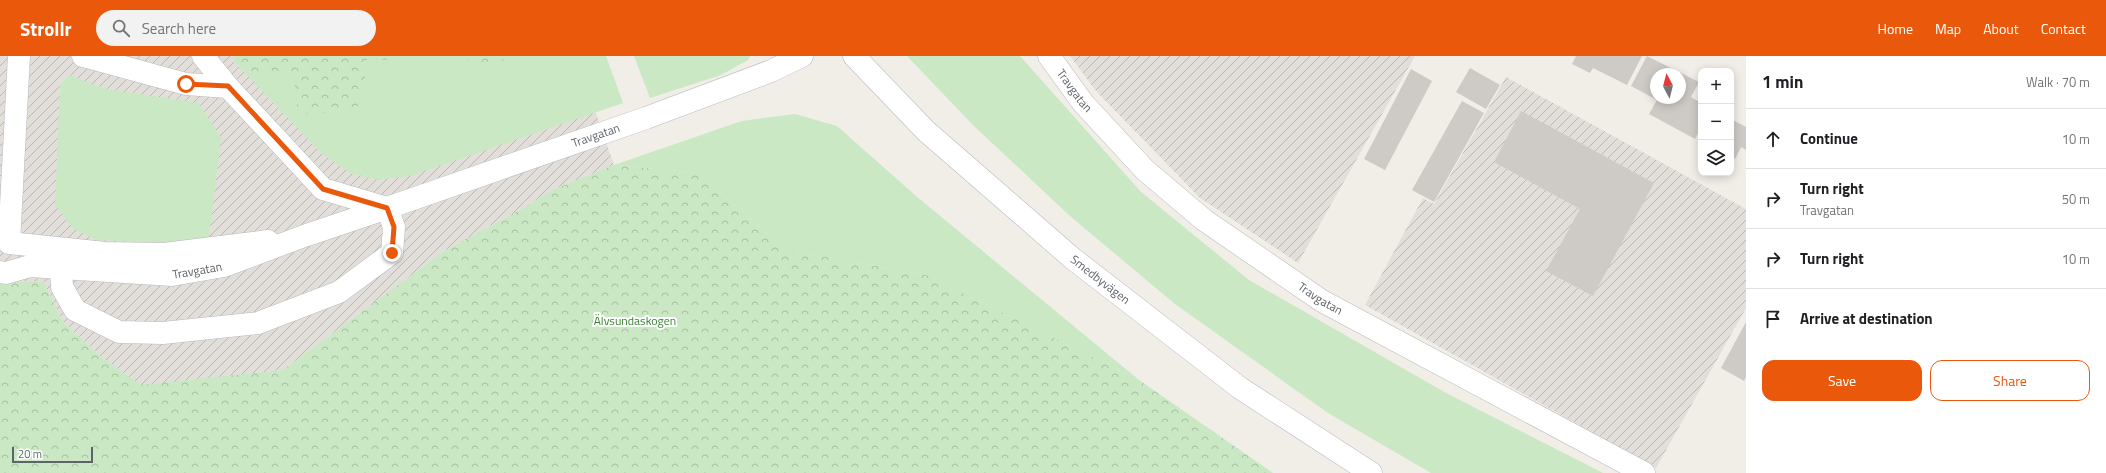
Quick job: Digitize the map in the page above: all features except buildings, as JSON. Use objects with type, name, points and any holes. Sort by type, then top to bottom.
[{"type":"street","points":[[19,56],[7,164],[9,243],[105,253],[164,254],[304,236]]},
{"type":"street","points":[[83,56],[186,84],[228,86]]},
{"type":"street","points":[[61,269],[62,287],[76,310],[119,332],[164,333],[258,323],[339,292],[392,253],[394,227],[387,208],[323,189],[228,86],[203,56]]},
{"type":"street","name":"Travgatan","points":[[0,272],[30,266],[172,275],[224,266],[304,236],[646,118],[771,71],[802,56]]},
{"type":"street","name":"Smedbyvägen","points":[[854,56],[926,131],[1072,258],[1240,388],[1371,473]]},
{"type":"street","name":"Travgatan","points":[[1049,56],[1083,102],[1145,170],[1204,220],[1322,301],[1644,473]]},
{"type":"shaded area","points":[[0,56],[576,56],[614,165],[552,190],[525,207],[444,251],[283,370],[141,386],[100,356],[62,321],[44,282],[0,281]]},
{"type":"shaded area","points":[[1070,56],[1415,56],[1298,263],[1200,198],[1096,91]]},
{"type":"shaded area","points":[[1506,77],[1746,209],[1746,308],[1656,468],[1365,305],[1423,198],[1434,204]]},
{"type":"green space","points":[[235,56],[426,56],[382,60],[367,59],[364,89],[359,106],[310,116],[297,106],[294,81],[281,72],[246,74],[234,62]]},
{"type":"green space","points":[[426,56],[465,56],[470,64],[501,63],[506,56],[606,56],[623,103],[410,176],[378,180],[350,173],[322,154],[246,74],[281,72],[294,81],[297,106],[336,109],[359,106],[364,89],[367,59],[382,60]]},
{"type":"green space","points":[[465,56],[506,56],[501,63],[484,72],[470,64]]},
{"type":"green space","points":[[634,56],[750,56],[748,60],[721,75],[650,98]]},
{"type":"green space","points":[[907,56],[1020,56],[1141,192],[1249,280],[1446,393],[1603,473],[1431,473],[1328,413],[1175,304],[1070,216],[973,125]]},
{"type":"green space","points":[[69,75],[106,89],[199,103],[221,138],[209,238],[173,243],[96,240],[73,228],[55,205],[60,85]]},
{"type":"green space","points":[[795,114],[837,126],[916,196],[1139,380],[926,275],[785,249],[698,173],[614,165],[742,121]]},
{"type":"green space","name":"Älvsundaskogen","points":[[614,165],[698,173],[785,249],[926,275],[1139,380],[1273,473],[0,473],[0,281],[44,282],[62,321],[100,356],[141,385],[283,370],[444,251],[525,207],[552,190]]},
{"type":"route","points":[[186,84],[228,86],[323,189],[387,208],[394,227],[392,253]]}]
